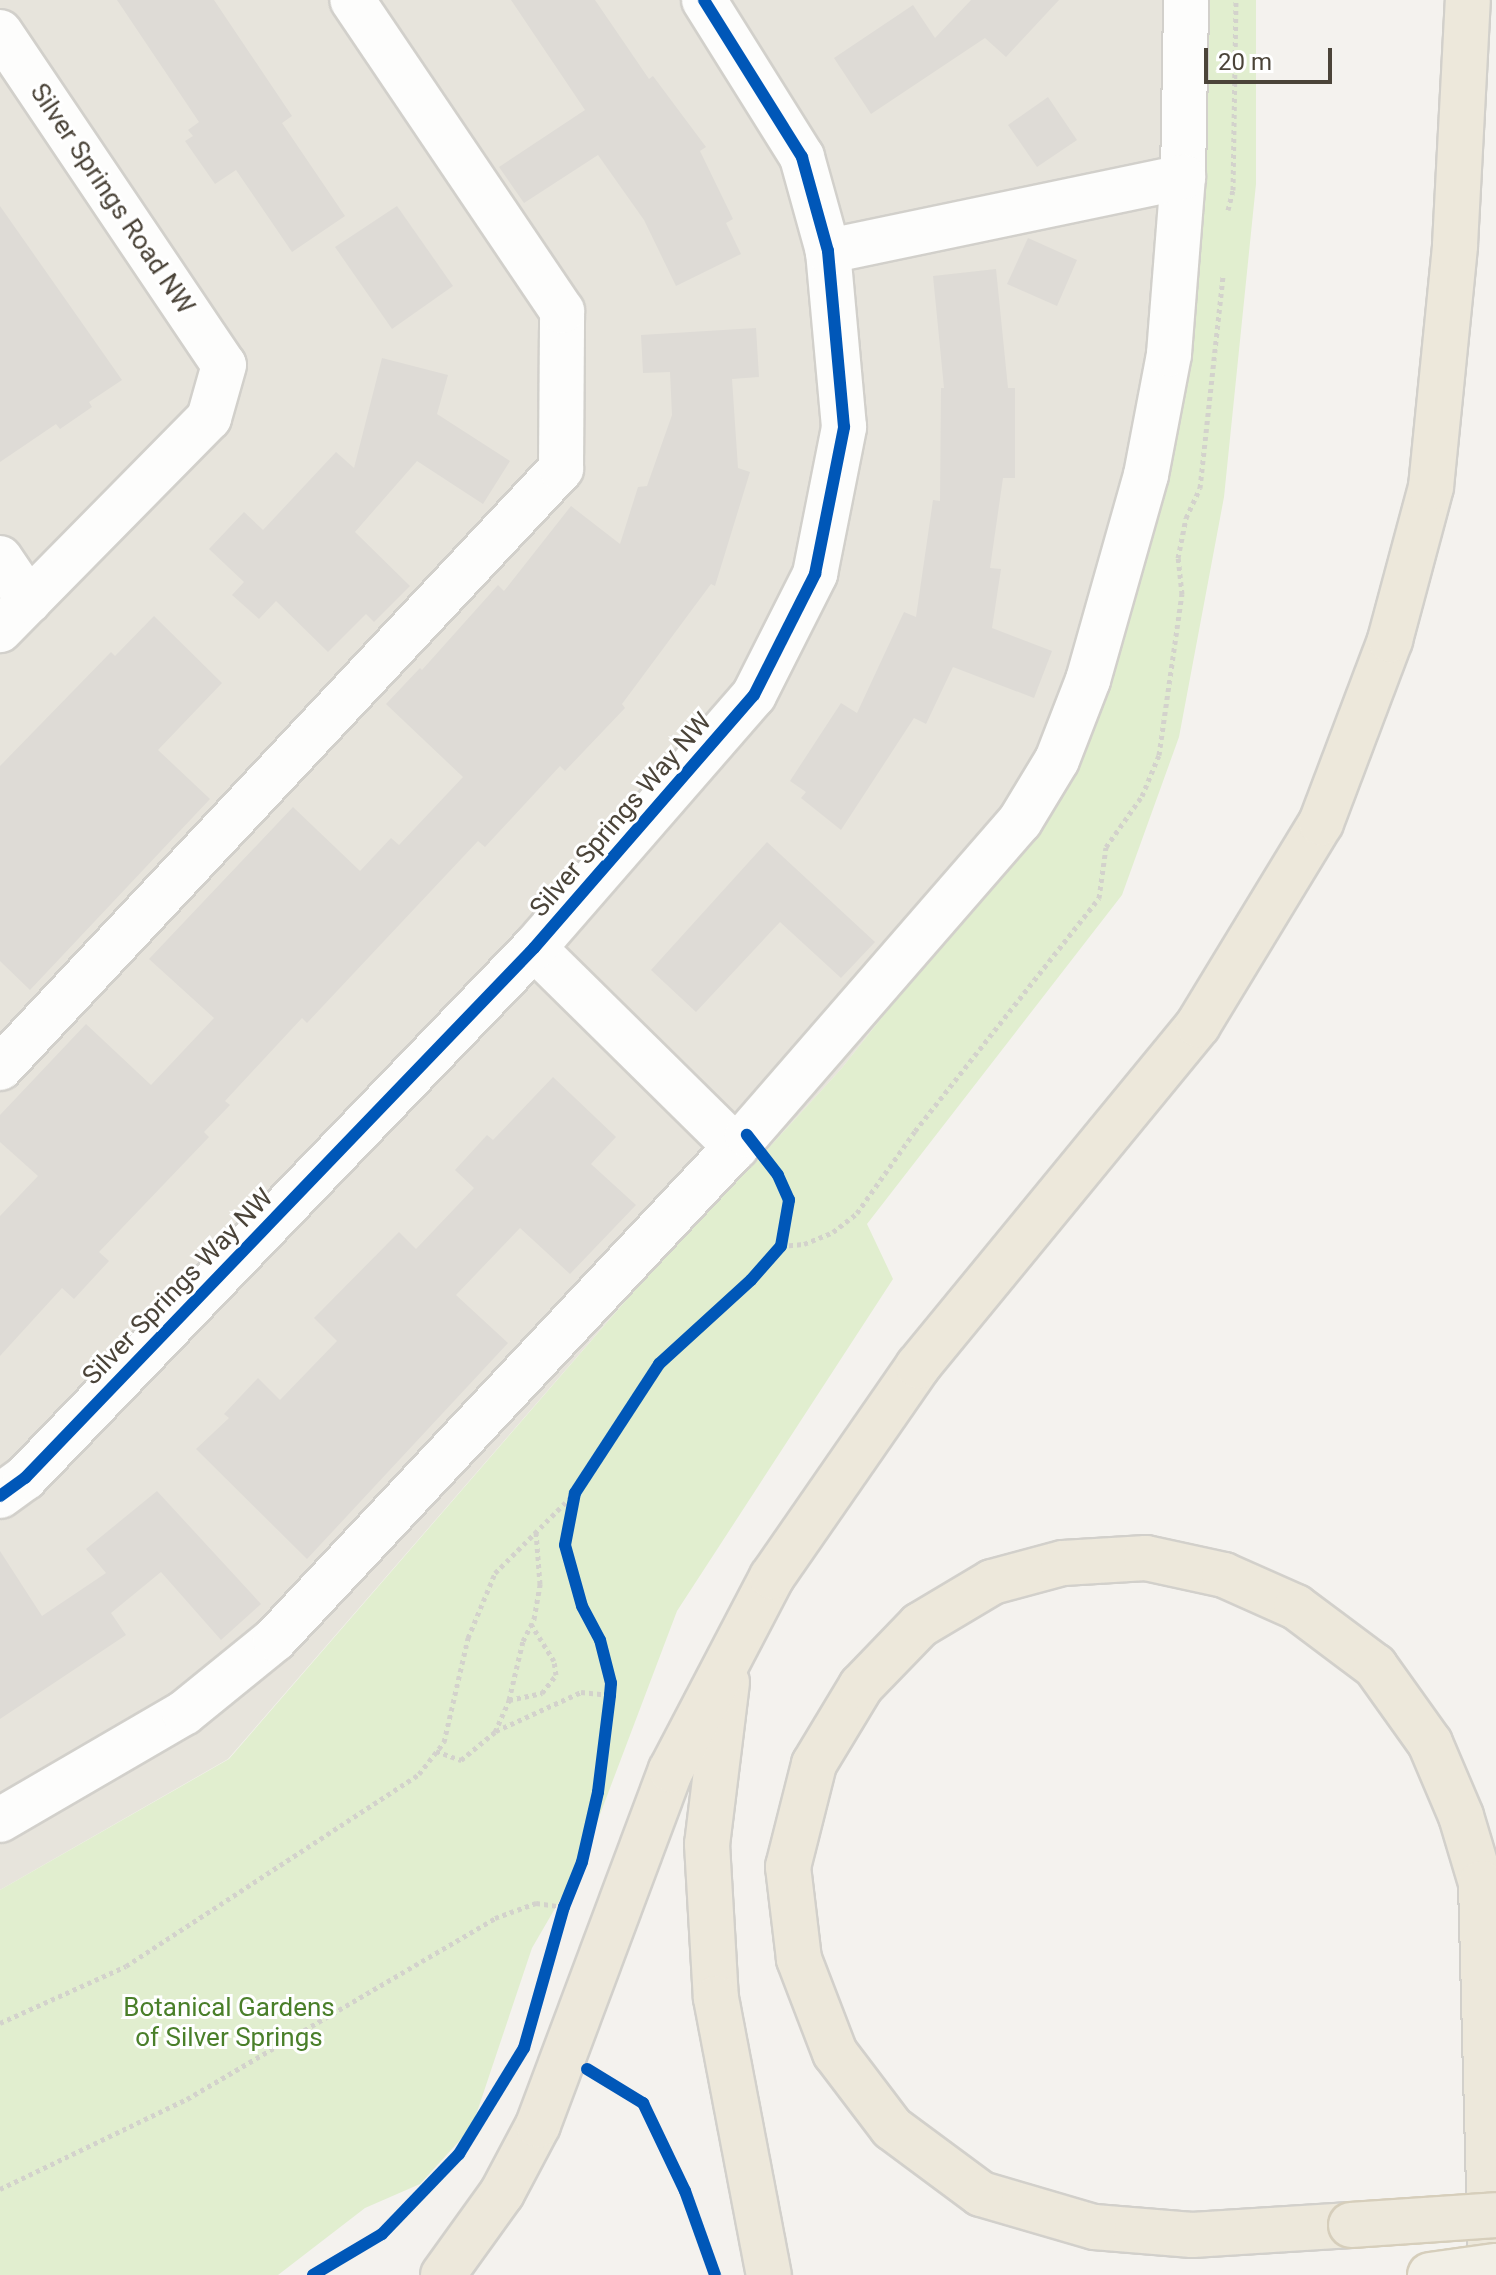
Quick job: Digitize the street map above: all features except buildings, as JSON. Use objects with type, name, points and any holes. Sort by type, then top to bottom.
[{"type":"highway","points":[[443,2275],[502,2193],[538,2125],[671,1770],[772,1577],[918,1366],[1198,1025],[1321,823],[1390,640],[1431,487],[1455,245],[1468,0]]},
{"type":"highway","points":[[1491,2275],[1481,1883],[1461,1816],[1430,1743],[1375,1666],[1296,1607],[1224,1575],[1146,1558],[1063,1563],[992,1582],[920,1625],[861,1686],[814,1764],[788,1867],[799,1959],[835,2053],[892,2128],[981,2194],[1108,2228],[1192,2235],[1351,2225],[1496,2215]]},
{"type":"highway","points":[[731,1651],[707,1844],[716,1998],[769,2275]]},
{"type":"main road","points":[[1430,2275],[1496,2266]]},
{"type":"street","points":[[0,1068],[561,469],[562,311],[352,0]]},
{"type":"street","name":"Silver Springs Way NW","points":[[0,1496],[25,1478],[534,948],[754,695],[815,574],[844,427],[828,251],[802,157],[704,0]]},
{"type":"street","points":[[0,1820],[184,1713],[275,1639],[736,1147],[1020,821],[1057,760],[1088,680],[1146,475],[1169,354],[1183,177],[1186,0]]},
{"type":"street","name":"Silver Springs Road NW","points":[[0,32],[224,365],[209,418],[14,615]]},
{"type":"street","points":[[828,251],[1183,177]]},
{"type":"street","points":[[0,558],[14,615]]},
{"type":"street","points":[[534,948],[736,1147]]},
{"type":"path","points":[[771,1257],[781,1246],[784,1231]]},
{"type":"path","points":[[0,2023],[126,1966],[419,1774],[444,1742],[468,1638],[495,1573],[575,1493],[583,1481]]},
{"type":"path","points":[[570,1519],[575,1493]]},
{"type":"path","points":[[495,1732],[509,1700],[540,1584],[536,1532]]},
{"type":"path","points":[[509,1700],[542,1693],[556,1675],[554,1661],[531,1624]]},
{"type":"path","points":[[436,1751],[461,1760],[495,1732],[581,1692],[610,1696]]},
{"type":"path","points":[[0,2189],[187,2099],[495,1918],[536,1903],[566,1901],[560,1921]]},
{"type":"shaded area","points":[[0,0],[1200,0],[1099,700],[1071,779],[841,1069],[763,1154],[693,1217],[661,1260],[228,1759],[0,1890]]},
{"type":"green space","name":"Botanical Gardens of Silver Springs","points":[[1200,0],[1256,0],[1256,184],[1224,497],[1179,737],[1122,895],[867,1224],[893,1279],[677,1611],[582,1862],[532,1948],[472,2127],[420,2184],[365,2208],[278,2275],[0,2275],[0,1890],[229,1759],[661,1260],[693,1217],[763,1154],[841,1069],[1071,779],[1099,700]]},
{"type":"cycle path","points":[[0,1496],[25,1478],[534,948],[754,695],[815,574],[844,427],[828,251],[802,157],[704,0]]},
{"type":"cycle path","points":[[313,2275],[382,2234],[459,2154],[524,2048],[564,1907],[582,1862],[598,1792],[610,1695],[611,1683],[600,1640],[582,1606],[565,1545],[575,1493],[659,1364],[751,1280],[781,1246],[789,1200],[778,1175],[747,1135]]},
{"type":"cycle path","points":[[587,2069],[643,2103],[685,2191],[715,2275]]}]
